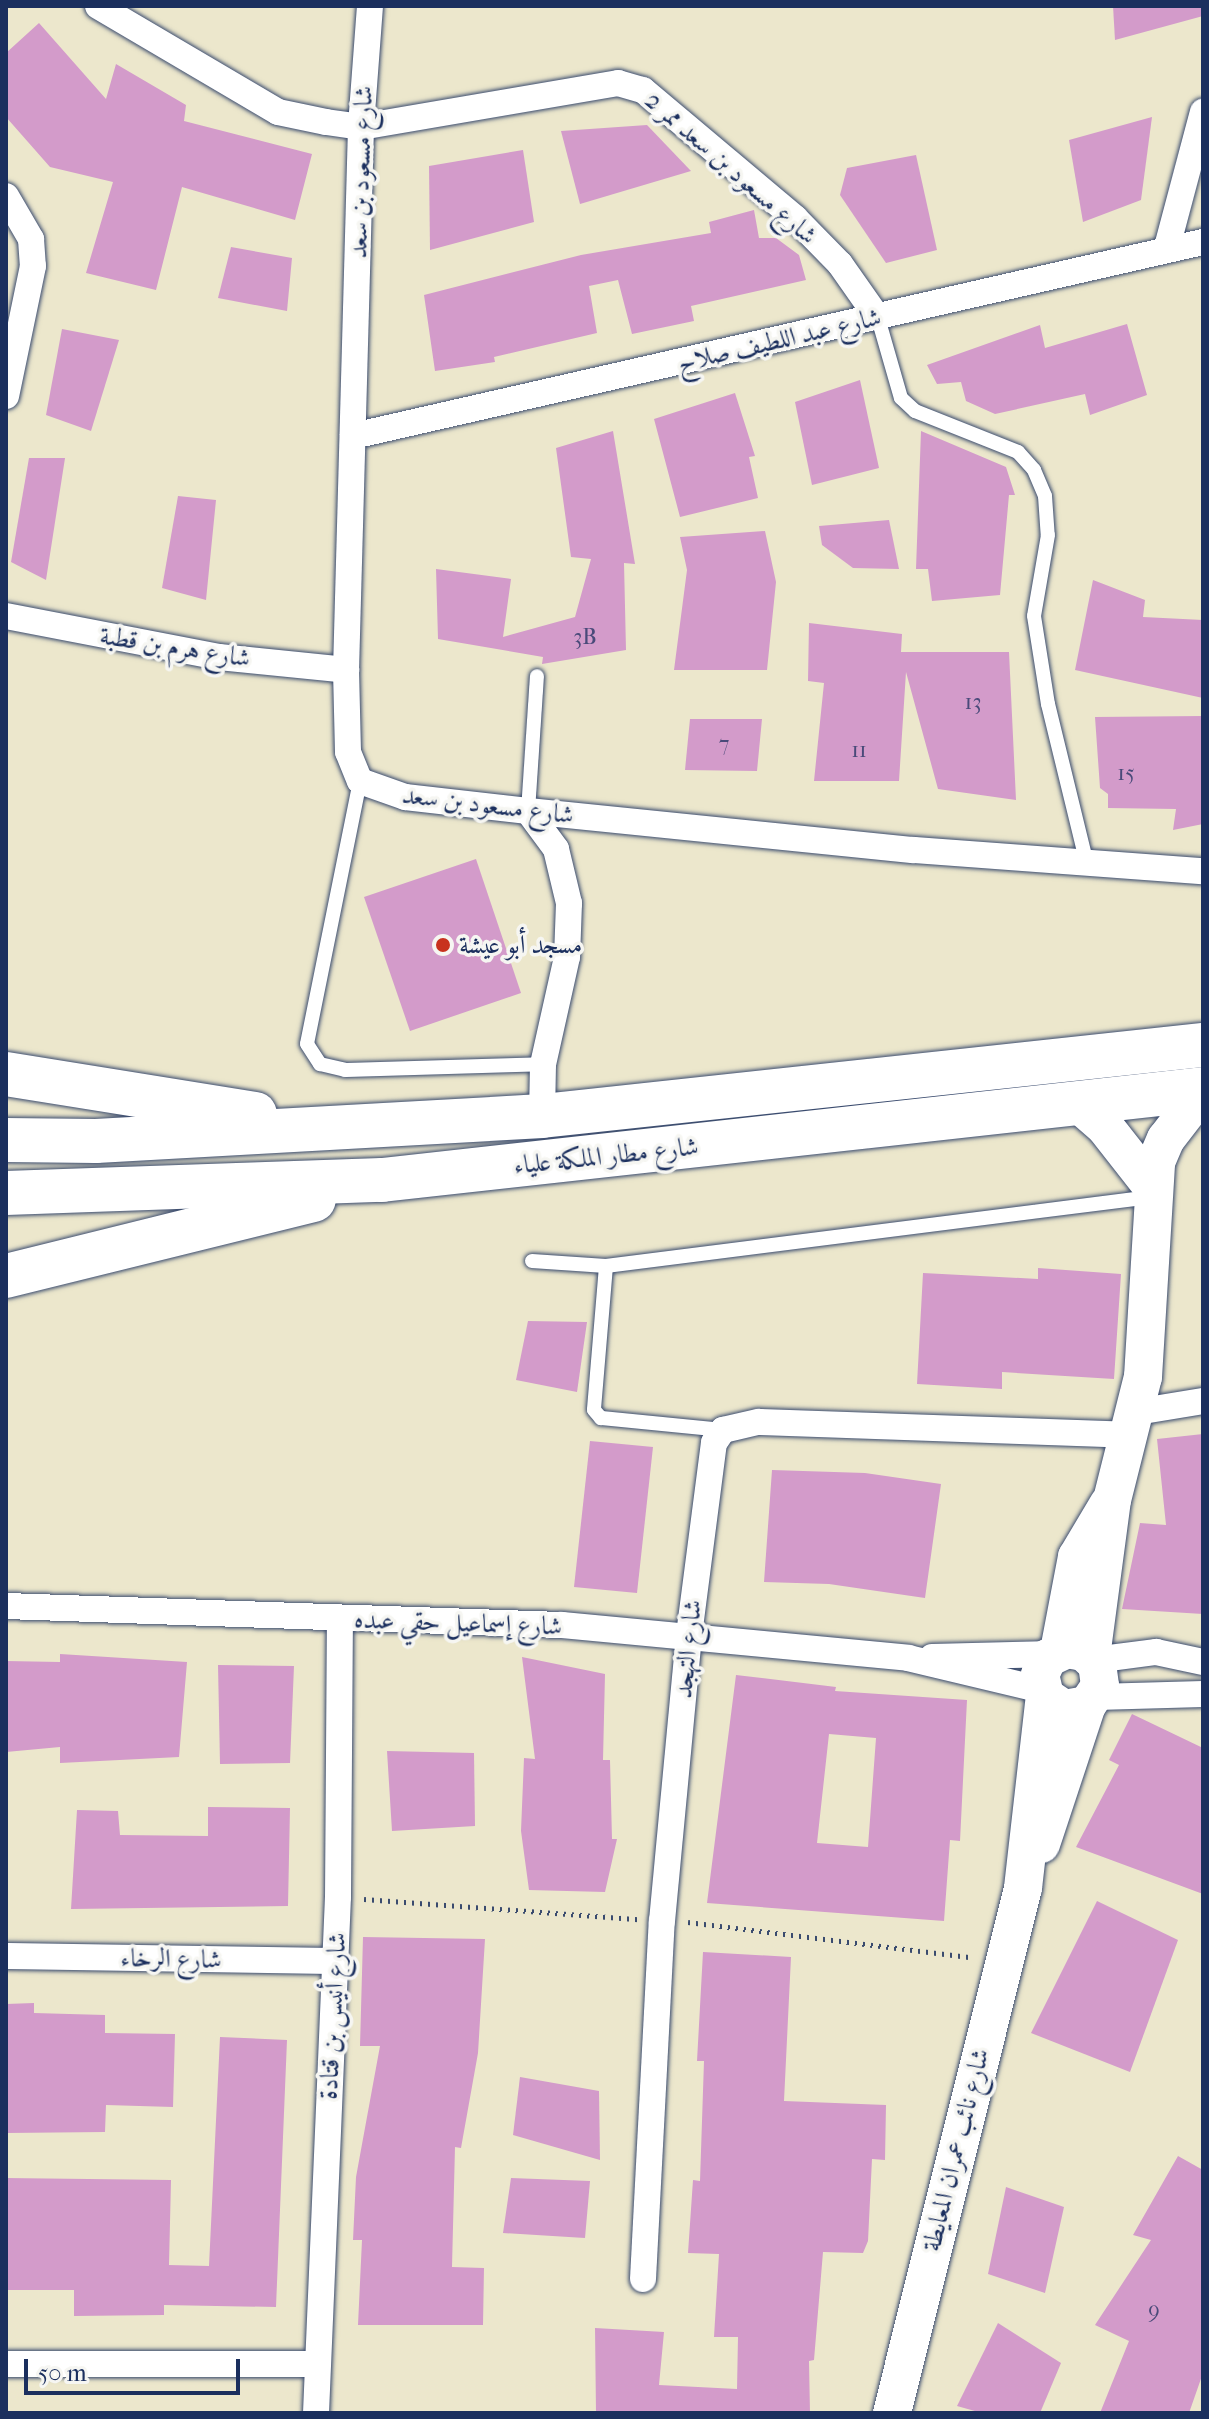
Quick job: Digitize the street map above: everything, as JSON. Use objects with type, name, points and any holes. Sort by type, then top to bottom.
[{"type":"highway","name":"شارع مطار الملكة علياء","points":[[6,1140],[361,1128],[542,1116],[1203,1045]]},
{"type":"highway","points":[[6,1074],[361,1128]]},
{"type":"highway","name":"شارع مطار الملكة علياء","points":[[6,1193],[382,1180],[1203,1090]]},
{"type":"highway","points":[[6,1276],[241,1221],[382,1180]]},
{"type":"street","name":"شارع مسعود بن سعد ممر 2","points":[[98,6],[278,112],[361,127],[618,83],[643,90],[795,218],[840,264],[878,318]]},
{"type":"street","name":"شارع مسعود بن سعد","points":[[370,6],[361,127],[346,670],[348,752],[360,781],[405,797],[528,811],[1087,864],[1203,871]]},
{"type":"street","points":[[1167,247],[1203,112]]},
{"type":"street","points":[[6,196],[31,239],[33,266],[6,396]]},
{"type":"street","name":"شارع عبد اللطيف صلاح","points":[[353,436],[878,318],[1167,247],[1203,242]]},
{"type":"street","name":"شارع هرم بن قطبة","points":[[6,616],[219,657],[346,670]]},
{"type":"street","points":[[528,811],[556,849],[569,903],[567,957],[543,1064],[542,1116]]},
{"type":"street","name":"شارع نائب عمران المعايطة","points":[[1023,1888],[1061,1794],[1112,1500],[1132,1424],[1147,1344],[1153,1192],[1166,1139],[1203,1090]]},
{"type":"street","points":[[1080,1105],[1106,1128],[1153,1192]]},
{"type":"street","points":[[723,1430],[759,1422],[1132,1424],[1203,1401]]},
{"type":"street","name":"شارع التهجد","points":[[643,2279],[662,1921],[689,1635],[711,1456],[723,1430]]},
{"type":"street","name":"شارع إسماعيل حقي عبده","points":[[6,1606],[340,1619],[469,1618],[1080,1671]]},
{"type":"street","name":"شارع أنيس بن قتادة","points":[[316,2413],[335,1961],[340,1619]]},
{"type":"street","points":[[1080,1671],[1156,1652],[1203,1662]]},
{"type":"street","name":"شارع إسماعيل حقي عبده","points":[[908,1658],[1044,1693]]},
{"type":"street","points":[[1044,1693],[1064,1709],[1080,1671]]},
{"type":"street","points":[[1080,1671],[1203,1694]]},
{"type":"street","name":"شارع نائب عمران المعايطة","points":[[892,2413],[1023,1888],[1044,1693]]},
{"type":"street","name":"شارع الرخاء","points":[[6,1956],[335,1961]]},
{"type":"street","points":[[6,2364],[317,2364]]},
{"type":"lane","points":[[878,318],[901,398],[915,411],[1018,452],[1034,470],[1045,496],[1048,535],[1034,616],[1048,704],[1087,864]]},
{"type":"lane","points":[[528,811],[537,676]]},
{"type":"lane","points":[[360,781],[307,1044],[320,1064],[345,1070],[543,1064]]},
{"type":"lane","points":[[532,1261],[606,1266],[1153,1192]]},
{"type":"lane","points":[[606,1266],[594,1410],[601,1418],[723,1430]]},
{"type":"building","points":[[1113,6],[1203,6],[1203,16],[1115,40]]},
{"type":"building","points":[[39,23],[106,99],[116,64],[186,105],[184,121],[312,154],[295,220],[182,187],[156,290],[86,273],[113,182],[50,167],[6,117],[6,53]]},
{"type":"building","points":[[1152,117],[1141,200],[1083,222],[1069,140]]},
{"type":"building","points":[[647,125],[691,171],[580,204],[561,131]]},
{"type":"building","points":[[523,150],[534,222],[430,250],[429,166]]},
{"type":"building","points":[[916,155],[937,250],[886,263],[840,195],[847,168]]},
{"type":"building","points":[[754,210],[759,238],[776,238],[799,255],[806,280],[691,306],[694,321],[632,334],[618,280],[589,286],[597,333],[494,357],[495,362],[435,371],[424,295],[581,255],[711,233],[709,222]]},
{"type":"building","points":[[231,247],[292,258],[287,311],[218,298]]},
{"type":"building","points":[[1127,324],[1147,395],[1090,415],[1085,394],[995,414],[966,401],[961,382],[937,384],[927,365],[1040,325],[1045,348]]},
{"type":"building","points":[[62,329],[119,340],[91,431],[46,415]]},
{"type":"building","points":[[860,380],[879,468],[812,485],[795,402]]},
{"type":"building","points":[[735,393],[755,456],[749,457],[758,498],[680,517],[654,419]]},
{"type":"building","points":[[613,431],[635,564],[624,563],[626,650],[542,664],[543,657],[438,639],[436,569],[511,579],[503,637],[575,617],[591,559],[571,557],[556,448]]},
{"type":"building","points":[[921,431],[1006,467],[1015,495],[1009,495],[1000,595],[932,601],[928,569],[916,569]]},
{"type":"building","points":[[29,458],[65,458],[46,580],[11,562]]},
{"type":"building","points":[[178,496],[216,500],[206,600],[162,588]]},
{"type":"building","points":[[889,520],[899,569],[853,568],[822,545],[819,526]]},
{"type":"building","points":[[765,531],[776,582],[767,670],[674,670],[687,570],[680,537]]},
{"type":"building","points":[[1093,580],[1145,600],[1143,617],[1203,620],[1203,698],[1075,670]]},
{"type":"building","points":[[809,623],[902,634],[901,652],[1009,652],[1016,800],[938,789],[906,672],[899,781],[814,781],[824,683],[808,681]]},
{"type":"building","points":[[1203,716],[1203,824],[1173,830],[1176,809],[1108,808],[1108,794],[1100,788],[1095,717]]},
{"type":"building","points":[[690,719],[762,719],[757,771],[685,770]]},
{"type":"building","name":"مسجد أبو عيشة","points":[[476,859],[521,993],[410,1031],[364,897]]},
{"type":"building","points":[[1038,1268],[1121,1274],[1114,1379],[1002,1372],[1002,1389],[917,1384],[923,1273],[1038,1279]]},
{"type":"building","points":[[528,1321],[587,1322],[577,1392],[516,1380]]},
{"type":"building","points":[[1203,1434],[1203,1614],[1122,1609],[1140,1523],[1166,1525],[1157,1439]]},
{"type":"building","points":[[590,1441],[653,1447],[637,1593],[574,1587]]},
{"type":"building","points":[[772,1470],[865,1473],[941,1484],[925,1598],[829,1584],[764,1582]]},
{"type":"building","points":[[60,1654],[187,1662],[179,1757],[60,1763],[60,1747],[6,1752],[6,1661],[60,1662]]},
{"type":"building","points":[[522,1657],[605,1674],[603,1760],[610,1760],[612,1839],[617,1839],[605,1892],[529,1890],[521,1831],[524,1758],[535,1759]]},
{"type":"building","points":[[218,1665],[294,1666],[290,1763],[220,1764]]},
{"type":"building","points":[[736,1675],[836,1687],[835,1691],[967,1700],[960,1841],[950,1840],[944,1921],[707,1903]],"holes":[[[829,1734],[876,1738],[868,1847],[817,1843]]]},
{"type":"building","points":[[1132,1714],[1203,1748],[1203,1894],[1076,1847],[1119,1765],[1109,1760]]},
{"type":"building","points":[[387,1751],[474,1753],[475,1826],[392,1831]]},
{"type":"building","points":[[208,1807],[290,1808],[288,1906],[71,1909],[77,1810],[118,1811],[120,1835],[208,1836]]},
{"type":"building","points":[[1097,1901],[1178,1940],[1130,2072],[1031,2033]]},
{"type":"building","points":[[363,1937],[485,1939],[478,2053],[461,2148],[455,2147],[452,2267],[484,2268],[483,2325],[358,2325],[362,2240],[353,2240],[356,2177],[380,2046],[360,2046]]},
{"type":"building","points":[[703,1952],[791,1957],[784,2101],[886,2105],[885,2160],[872,2159],[868,2241],[863,2253],[823,2252],[814,2360],[809,2361],[810,2413],[596,2413],[595,2328],[664,2332],[659,2385],[737,2389],[738,2337],[714,2337],[719,2254],[688,2253],[693,2180],[700,2181],[704,2061],[697,2061]]},
{"type":"building","points":[[34,2003],[34,2013],[105,2015],[105,2033],[175,2034],[173,2107],[106,2105],[105,2132],[6,2133],[6,2004]]},
{"type":"building","points":[[220,2037],[287,2040],[276,2307],[164,2305],[164,2315],[74,2316],[74,2290],[6,2290],[6,2178],[171,2180],[169,2265],[209,2266]]},
{"type":"building","points":[[520,2077],[599,2091],[600,2160],[513,2135]]},
{"type":"building","points":[[1178,2156],[1203,2170],[1203,2373],[1189,2413],[1100,2413],[1129,2341],[1095,2325],[1151,2240],[1133,2235]]},
{"type":"building","points":[[511,2178],[590,2181],[585,2238],[503,2233]]},
{"type":"building","points":[[1006,2187],[1064,2207],[1045,2293],[988,2274]]},
{"type":"building","points":[[998,2323],[1061,2363],[1040,2413],[982,2413],[957,2406]]},
{"type":"place","name":"مسجد أبو عيشة","points":[[443,945]]}]
